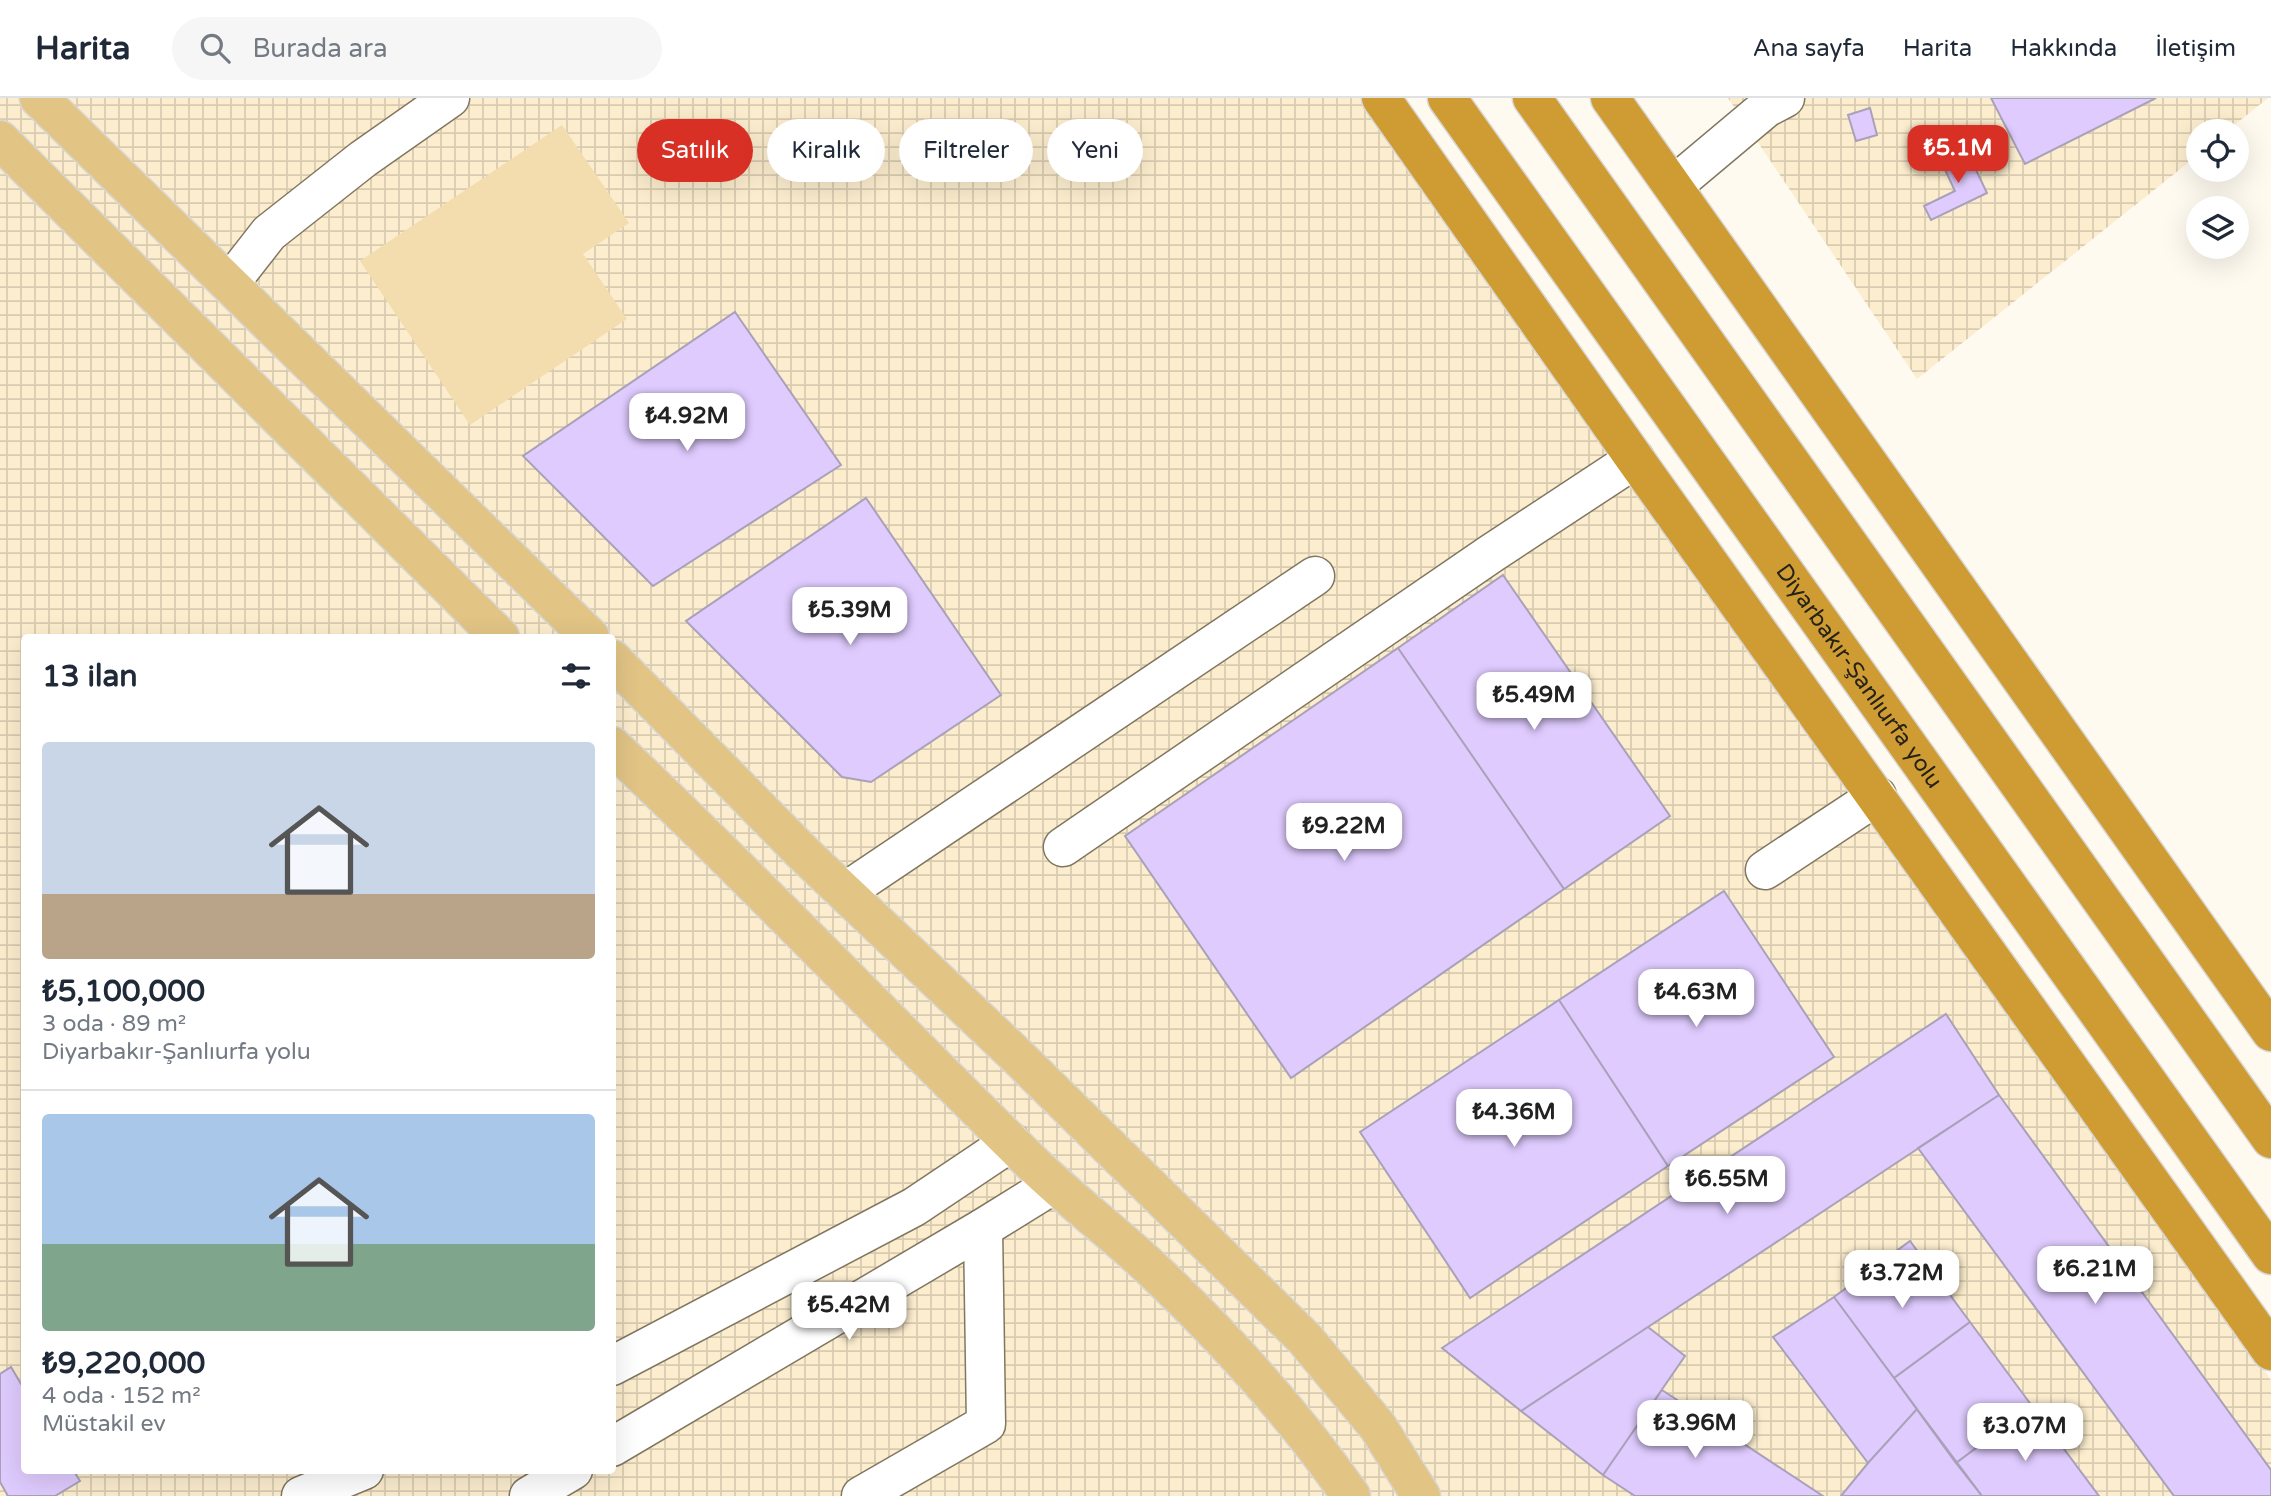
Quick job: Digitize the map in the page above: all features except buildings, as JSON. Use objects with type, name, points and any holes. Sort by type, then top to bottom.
[{"type":"highway","points":[[1381,98],[2271,1351]]},
{"type":"highway","name":"Diyarbakır-Şanlıurfa yolu","points":[[1447,98],[2271,1255]]},
{"type":"highway","points":[[1532,98],[2271,1139]]},
{"type":"highway","points":[[1610,98],[2271,1032]]},
{"type":"main road","points":[[39,98],[587,634]]},
{"type":"main road","points":[[0,140],[497,634]]},
{"type":"main road","points":[[616,663],[845,892],[1056,1094],[1305,1339],[1378,1427],[1421,1496]]},
{"type":"main road","points":[[616,750],[826,955],[1054,1184],[1151,1268],[1254,1371],[1316,1446],[1351,1496]]},
{"type":"street","points":[[230,283],[269,233],[363,159],[450,98]]},
{"type":"street","points":[[1673,186],[1766,108],[1785,98]]},
{"type":"street","points":[[1063,846],[1635,459]]},
{"type":"street","points":[[845,892],[1315,576]]},
{"type":"street","points":[[1765,870],[1877,796]]},
{"type":"street","points":[[616,1364],[914,1208],[1011,1142]]},
{"type":"street","points":[[616,1445],[1054,1184]]},
{"type":"street","points":[[861,1496],[986,1424],[983,1228]]},
{"type":"street","points":[[301,1496],[354,1474]]},
{"type":"street","points":[[529,1496],[566,1474]]},
{"type":"shaded area","points":[[0,98],[1364,98],[2271,1380],[2271,1496],[0,1496]]},
{"type":"shaded area","points":[[1728,98],[2268,98],[2242,119],[2186,119],[2186,165],[1917,379]]},
{"type":"shaded area","points":[[562,125],[629,223],[583,254],[627,319],[470,425],[360,261]]}]
